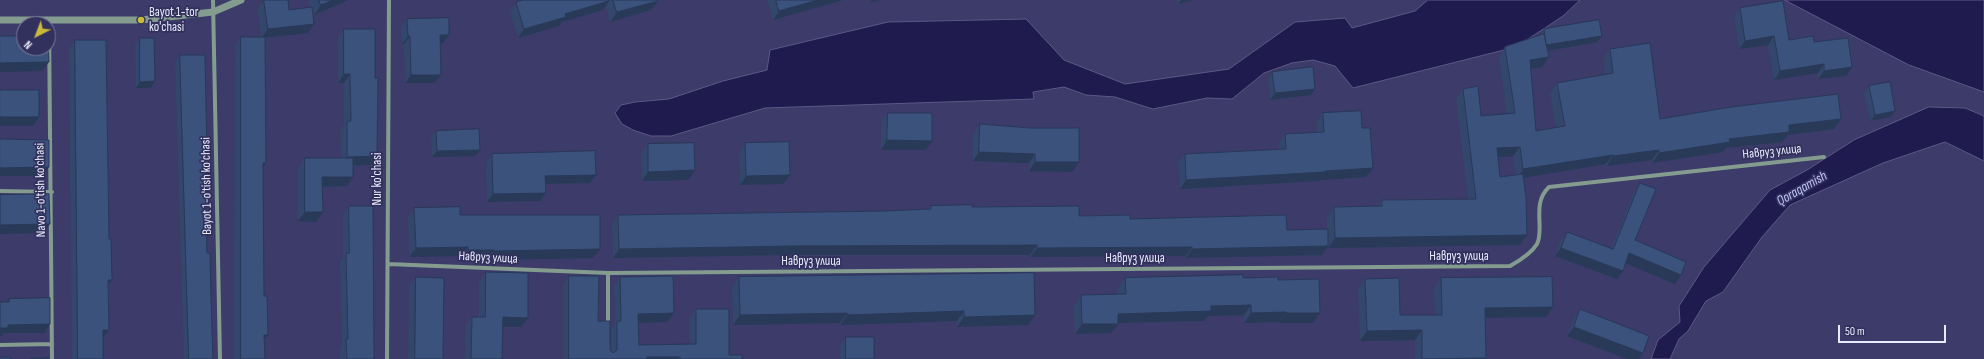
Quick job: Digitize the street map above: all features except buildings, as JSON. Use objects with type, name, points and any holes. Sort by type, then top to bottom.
[{"type":"street","name":"Bayot 1-o'tish ko'chasi","points":[[213,0],[220,359]]},
{"type":"street","points":[[56,20],[141,20],[213,12],[241,0]]},
{"type":"street","name":"Nur ko'chasi","points":[[387,359],[389,0]]},
{"type":"street","points":[[0,20],[16,20]]},
{"type":"street","name":"Navo 1-o'tish ko'chasi","points":[[50,56],[52,192],[52,359]]},
{"type":"street","name":"Навруз улица","points":[[388,264],[608,274],[1510,266],[1523,259],[1537,244],[1540,234],[1538,216],[1543,192],[1549,187],[1824,157]]},
{"type":"street","points":[[0,191],[52,192]]},
{"type":"street","points":[[608,274],[608,328]]},
{"type":"street","points":[[0,345],[52,344]]},
{"type":"water","points":[[1428,0],[1580,0],[1563,16],[1516,47],[1353,88],[1335,66],[1313,60],[1292,63],[1264,73],[1232,99],[1207,98],[1153,109],[1115,97],[1086,95],[1064,87],[1033,92],[1034,99],[765,108],[671,136],[651,136],[633,130],[622,124],[615,113],[621,105],[635,102],[669,99],[723,81],[767,70],[770,50],[888,22],[1026,19],[1064,60],[1125,84],[1229,69],[1295,22],[1345,18],[1352,28],[1415,11]]},
{"type":"water","points":[[1785,0],[1984,0],[1984,92],[1909,65]]},
{"type":"water","name":"Qoraqamish","points":[[1929,107],[1965,108],[1984,116],[1984,161],[1945,142],[1883,163],[1790,205],[1762,237],[1723,292],[1706,301],[1688,331],[1679,339],[1670,359],[1651,359],[1658,340],[1680,322],[1679,306],[1704,267],[1770,190],[1807,170],[1854,140]]},
{"type":"place","name":"Bayot 1-tor ko'chasi","points":[[141,20]]}]
